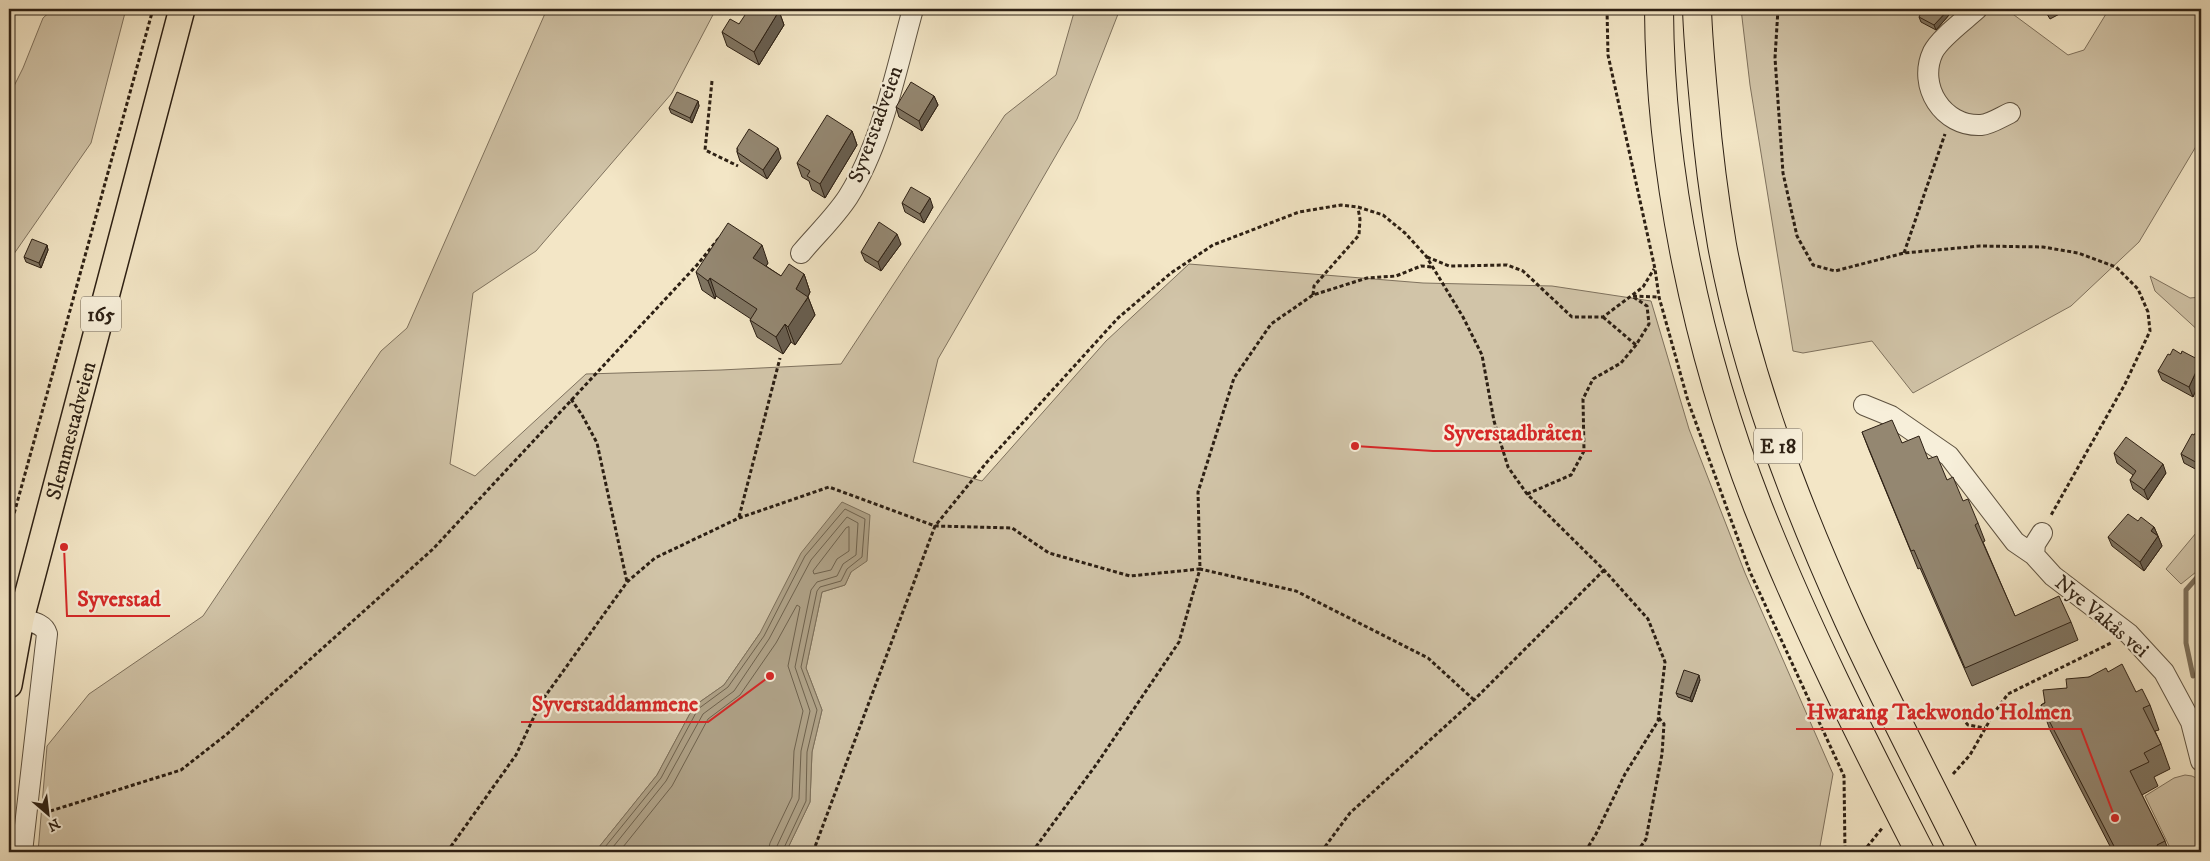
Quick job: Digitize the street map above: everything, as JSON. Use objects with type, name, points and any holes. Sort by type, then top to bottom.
[{"type":"highway","name":"E 18","points":[[1659,9],[1659,38],[1668,146],[1684,253],[1703,337],[1728,423],[1758,506],[1814,640],[1920,852]]},
{"type":"highway","name":"E 18","points":[[1697,9],[1707,137],[1722,246],[1742,330],[1766,410],[1794,490],[1848,620],[1963,852]]},
{"type":"main road","name":"Slemmestadveien","points":[[9,685],[21,619],[182,9]]},
{"type":"main road","name":"Slemmestadveien","points":[[9,647],[21,619]]},
{"type":"street","name":"Syverstadveien","points":[[801,253],[848,198],[864,166],[882,118],[913,9]]},
{"type":"street","points":[[1977,9],[1936,48],[1928,67],[1928,83],[1933,98],[1941,109],[1951,117],[1965,123],[1980,125],[2010,113]]},
{"type":"street","name":"Nye Vakås vei","points":[[1864,405],[1891,416],[1949,456],[2015,542],[2034,555],[2053,576],[2129,634],[2164,672],[2194,711],[2190,722],[2201,761]]},
{"type":"street","points":[[2034,555],[2035,544],[2042,533]]},
{"type":"street","points":[[21,619],[42,626],[48,634],[22,852]]},
{"type":"path","points":[[9,532],[153,9]]},
{"type":"path","points":[[1607,9],[1608,55],[1655,268],[1659,297],[1688,401],[1750,572],[1844,776],[1845,852]]},
{"type":"path","points":[[1778,9],[1775,58],[1783,173],[1797,236],[1813,265],[1835,271],[1904,253],[1980,246],[2043,247],[2078,253],[2116,267],[2138,289],[2148,312],[2150,331],[2125,384],[2042,533]]},
{"type":"path","points":[[712,81],[705,150],[738,166]]},
{"type":"path","points":[[1904,253],[1951,117]]},
{"type":"path","points":[[813,852],[936,526],[987,462],[1118,318],[1171,273],[1213,245],[1299,212],[1341,206],[1358,207],[1382,215],[1405,233],[1426,256],[1463,317],[1482,355],[1494,421],[1508,467],[1527,494],[1604,570],[1648,619],[1665,662],[1658,717],[1625,774],[1596,834],[1585,852]]},
{"type":"path","points":[[1313,295],[1314,286],[1358,235],[1360,219],[1358,207]]},
{"type":"path","points":[[27,819],[181,770],[227,734],[433,549],[697,265],[721,235]]},
{"type":"path","points":[[1426,256],[1449,266],[1507,265],[1524,271],[1572,317],[1603,317],[1643,287],[1655,268]]},
{"type":"path","points":[[1032,852],[1096,766],[1179,642],[1200,569],[1198,492],[1234,378],[1272,324],[1313,295],[1367,278],[1396,276],[1421,266],[1433,267]]},
{"type":"path","points":[[1632,296],[1659,297]]},
{"type":"path","points":[[1527,494],[1571,475],[1584,451],[1583,399],[1593,379],[1621,363],[1636,345],[1649,324],[1647,306],[1632,296]]},
{"type":"path","points":[[1603,317],[1636,345]]},
{"type":"path","points":[[739,518],[780,358]]},
{"type":"path","points":[[571,399],[597,443],[627,582]]},
{"type":"path","points":[[447,852],[516,755],[541,702],[627,582],[655,558],[739,518],[829,487],[936,526],[1012,528],[1050,554],[1130,576],[1200,569],[1296,591],[1428,658],[1474,700]]},
{"type":"path","points":[[1322,852],[1350,813],[1474,700],[1604,570]]},
{"type":"path","points":[[1953,774],[1970,755],[1985,728],[2008,694],[2129,634]]},
{"type":"path","points":[[1953,708],[1968,725],[1985,728]]},
{"type":"path","points":[[1637,852],[1646,840],[1662,754],[1664,724],[1658,717]]},
{"type":"path","points":[[1863,852],[1884,826]]},
{"type":"shaded area","points":[[53,9],[126,9],[91,143],[9,261],[9,96],[23,68],[43,18]]},
{"type":"shaded area","points":[[547,9],[716,9],[672,93],[536,251],[473,293],[450,464],[475,476],[586,374],[841,364],[1005,115],[1056,75],[1075,9],[1120,9],[1077,119],[938,359],[913,462],[982,481],[1106,341],[1189,264],[1423,283],[1552,286],[1651,301],[1689,429],[1745,573],[1833,774],[1819,852],[786,852],[810,802],[812,752],[822,710],[806,668],[822,592],[845,585],[851,572],[760,633],[724,685],[694,706],[657,775],[595,852],[38,852],[47,746],[89,694],[203,616],[381,351],[407,328]]},
{"type":"shaded area","points":[[1741,9],[2006,9],[2068,55],[2084,50],[2109,9],[2201,9],[2201,138],[2139,242],[2071,306],[1913,393],[1872,341],[1803,353],[1793,351],[1750,85]]},
{"type":"shaded area","points":[[2150,276],[2190,298],[2201,297],[2201,333],[2155,291]]},
{"type":"shaded area","points":[[2201,527],[2201,568],[2181,584],[2166,569]]},
{"type":"shaded area","points":[[2185,775],[2198,779],[2201,802],[2201,852],[2172,852],[2145,796],[2174,778]]},
{"type":"water","points":[[842,502],[870,515],[867,561],[851,572],[845,585],[822,592],[806,668],[822,710],[812,752],[810,802],[786,852],[595,852],[657,775],[694,706],[724,685],[760,633],[801,553]]},
{"type":"building","points":[[749,9],[776,9],[779,11],[754,52],[722,32],[730,19],[739,24]]},
{"type":"building","points":[[1923,9],[1948,10],[1934,25],[1919,17]]},
{"type":"building","points":[[911,82],[934,96],[919,121],[896,107]]},
{"type":"building","points":[[677,92],[698,101],[690,118],[669,108]]},
{"type":"building","points":[[827,115],[852,131],[820,184],[807,176],[810,171],[797,163]]},
{"type":"building","points":[[749,129],[778,148],[763,170],[737,152],[737,148]]},
{"type":"building","points":[[911,187],[930,198],[920,214],[902,203]]},
{"type":"building","points":[[879,222],[897,234],[878,262],[861,252]]},
{"type":"building","points":[[728,223],[762,245],[753,258],[781,276],[789,264],[804,274],[796,289],[808,297],[788,327],[785,324],[776,337],[750,320],[757,309],[710,278],[708,281],[696,272]]},
{"type":"building","points":[[32,239],[47,245],[39,263],[24,257]]},
{"type":"building","points":[[2173,349],[2181,354],[2182,351],[2201,361],[2189,387],[2158,371]]},
{"type":"building","points":[[1892,420],[1902,443],[1919,436],[1928,459],[1937,456],[1947,480],[1953,477],[1963,501],[1968,499],[1978,523],[1975,525],[2015,616],[2059,596],[2071,622],[1965,668],[1914,550],[1911,551],[1862,432]]},
{"type":"building","points":[[2197,430],[2201,432],[2201,465],[2181,454],[2192,434],[2194,435]]},
{"type":"building","points":[[2126,437],[2163,464],[2144,490],[2130,480],[2136,471],[2114,453]]},
{"type":"building","points":[[2128,514],[2138,521],[2141,517],[2154,527],[2151,531],[2158,536],[2140,562],[2108,537]]},
{"type":"building","points":[[2122,664],[2136,692],[2142,689],[2150,705],[2143,708],[2161,744],[2144,753],[2149,762],[2130,771],[2165,841],[2157,845],[2160,852],[2117,852],[2041,705],[2045,703],[2043,690],[2067,688],[2066,679],[2089,677],[2106,668],[2108,672]]},
{"type":"building","points":[[1684,670],[1699,675],[1690,698],[1676,693]]},
{"type":"waterway","points":[[2193,676],[2186,643],[2186,590],[2201,573]]},
{"type":"place","name":"Syverstadbråten","points":[[1355,446]]},
{"type":"place","name":"Syverstad","points":[[64,547]]},
{"type":"place","name":"Syverstaddammene","points":[[770,676]]},
{"type":"place","name":"Hwarang Taekwondo Holmen","points":[[2115,818]]}]
